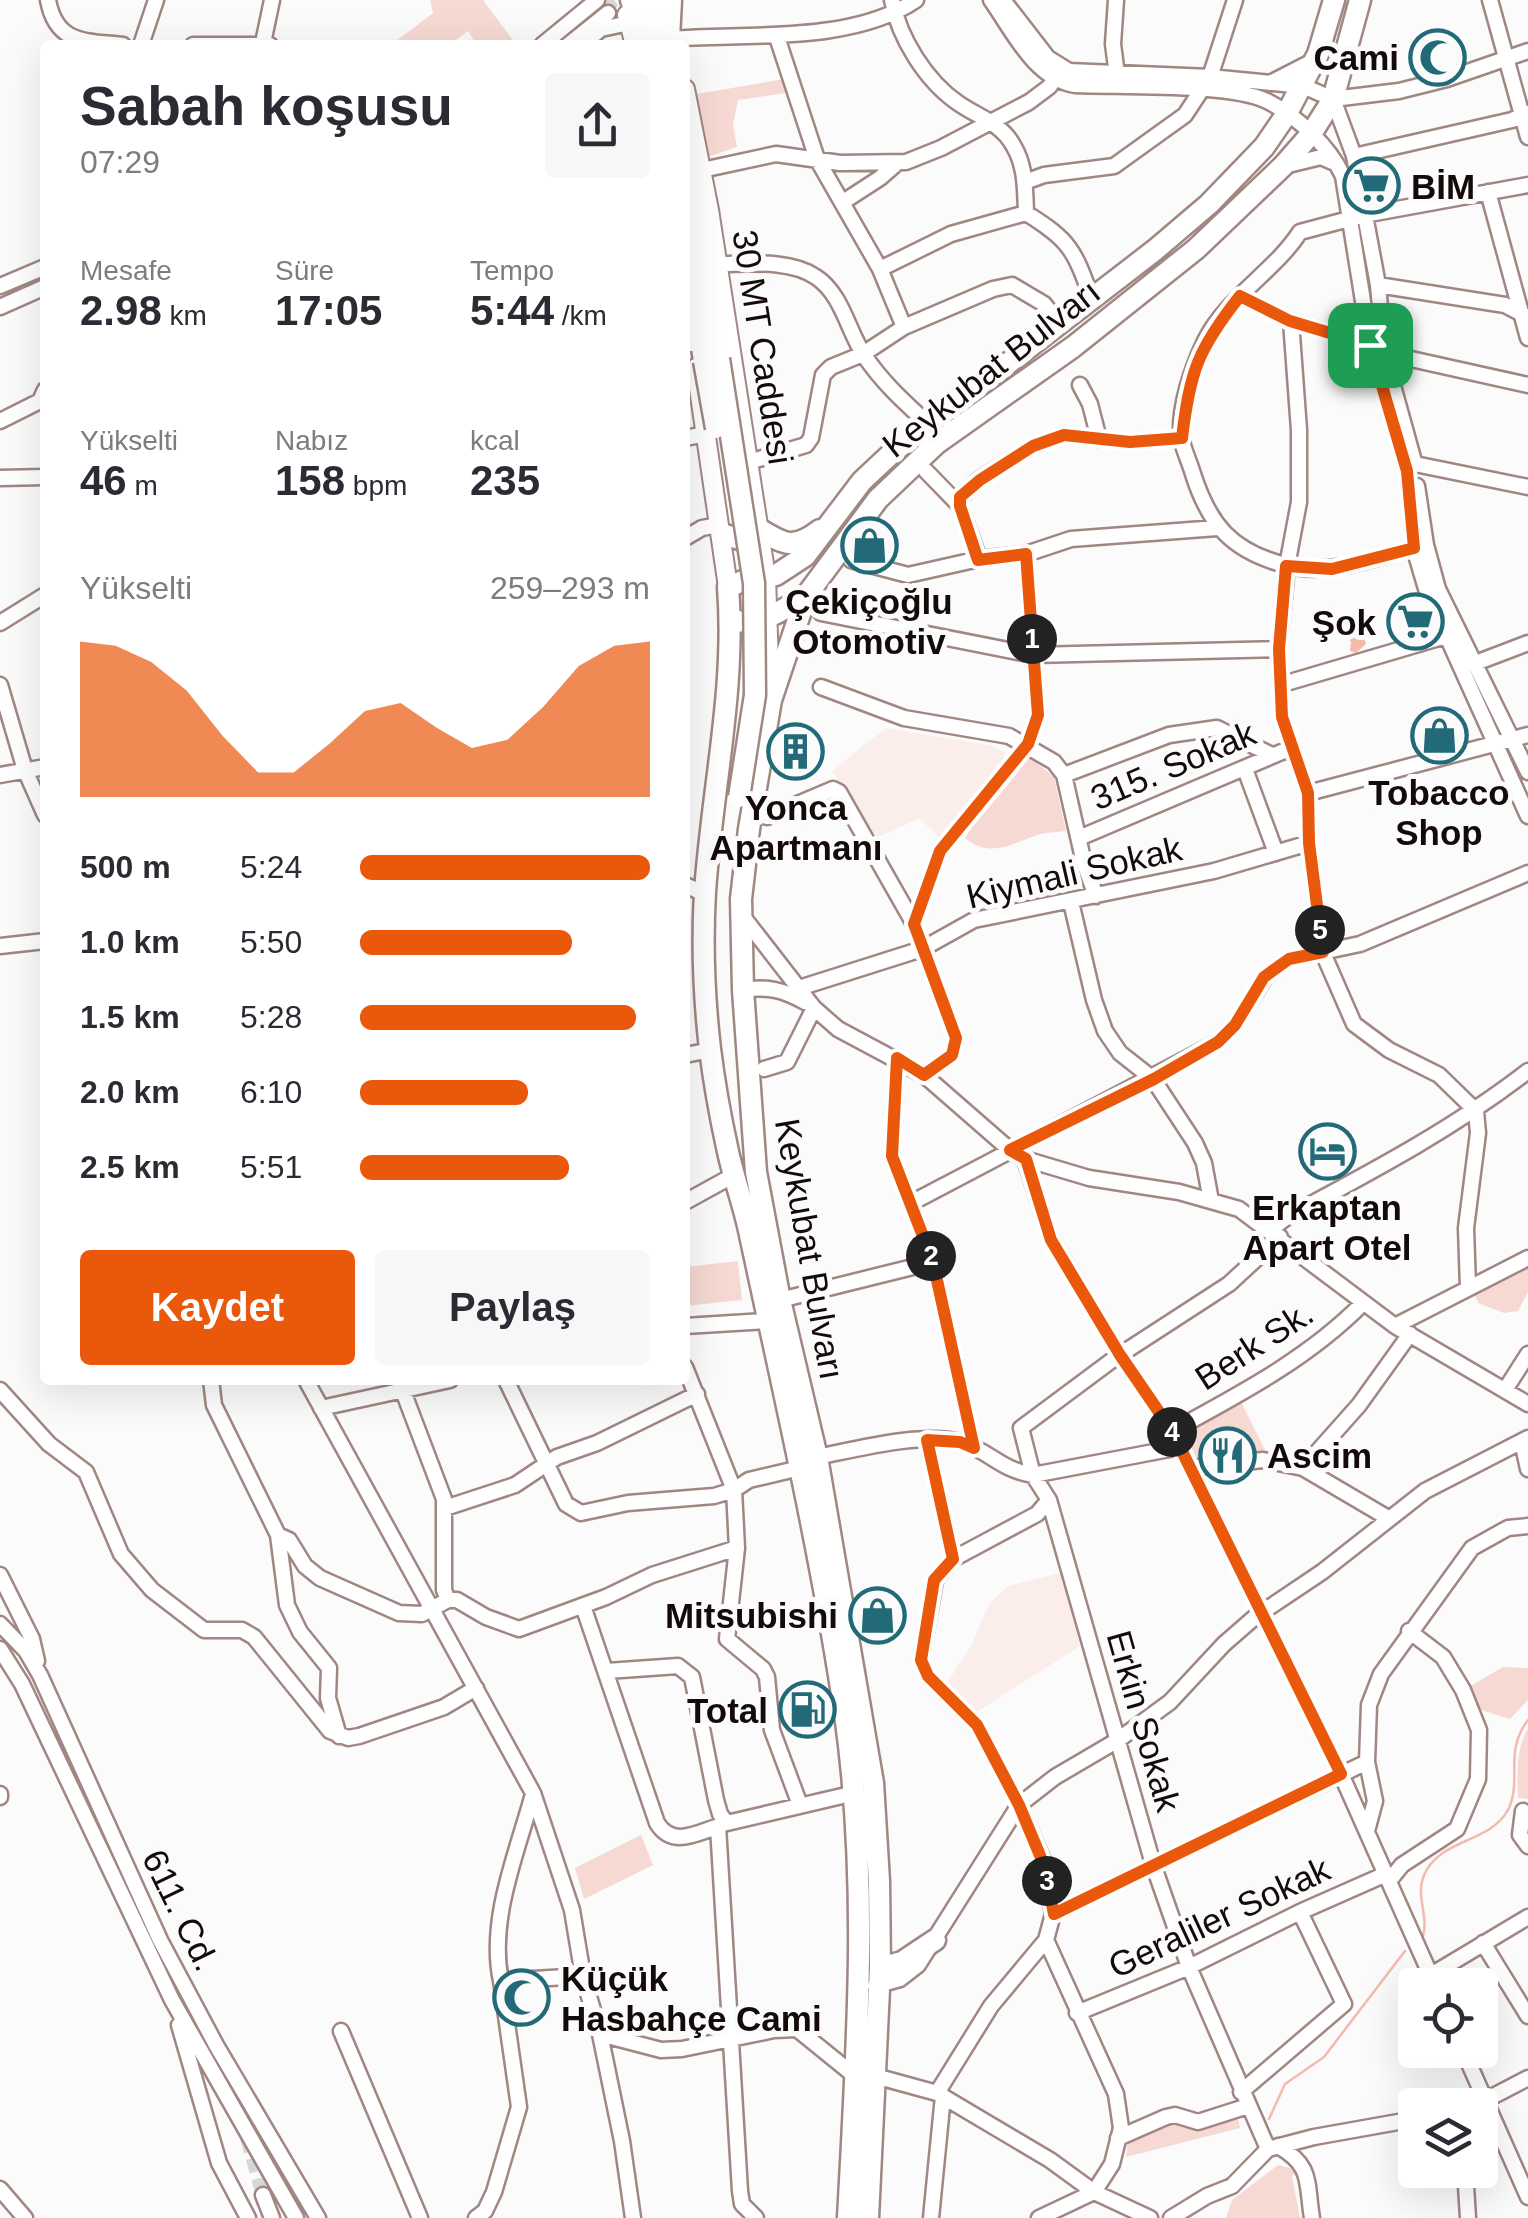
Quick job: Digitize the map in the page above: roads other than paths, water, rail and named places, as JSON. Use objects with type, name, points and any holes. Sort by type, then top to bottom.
[{"type":"highway","name":"Keykubat Bulvarı","points":[[728,587],[792,567],[806,556],[862,481],[927,423],[1092,299],[1208,204],[1264,147],[1286,114],[1328,28],[1334,0]]},
{"type":"highway","name":"Keykubat Bulvarı","points":[[870,1976],[844,1710],[808,1462],[756,1172],[740,914],[748,829],[770,690],[806,596],[878,499],[937,443],[1073,347],[1181,262],[1312,134],[1333,99],[1360,0]]},
{"type":"highway","points":[[636,6],[666,40]]},
{"type":"highway","points":[[636,6],[645,40]]},
{"type":"highway","points":[[690,188],[741,582],[742,694],[729,908],[730,971],[740,1078],[756,1172]]},
{"type":"highway","points":[[690,257],[711,360]]},
{"type":"highway","points":[[721,530],[744,540],[759,530],[792,544],[806,540],[837,516]]},
{"type":"highway","points":[[728,587],[732,620],[728,713],[695,973],[734,1175],[750,1231]]},
{"type":"highway","points":[[732,620],[749,624],[806,596]]},
{"type":"highway","points":[[729,673],[751,665],[764,670],[770,690]]},
{"type":"highway","points":[[734,795],[718,855],[714,955],[718,1029],[750,1231]]},
{"type":"highway","name":"Keykubat Bulvarı","points":[[750,1231],[766,1321],[808,1462],[861,1701],[872,1783],[880,1881],[870,1976],[866,2076],[868,2218]]},
{"type":"highway","points":[[870,1976],[902,1962],[935,1940]]},
{"type":"highway","name":"Keykubat Bulvarı","points":[[848,2218],[866,2076]]},
{"type":"main road","points":[[659,0],[668,40]]},
{"type":"main road","points":[[635,40],[636,6]]},
{"type":"main road","name":"30 MT Caddesi","points":[[690,113],[766,577],[770,690]]},
{"type":"main road","name":"30 MT Caddesi","points":[[690,335],[728,587]]},
{"type":"street","points":[[48,0],[53,22],[61,31],[88,40]]},
{"type":"street","points":[[143,40],[156,0]]},
{"type":"street","points":[[267,40],[272,0]]},
{"type":"street","points":[[669,40],[674,0]]},
{"type":"street","points":[[690,42],[777,37],[916,0]]},
{"type":"street","points":[[990,0],[1040,68],[1074,85],[1268,84],[1303,86],[1333,99],[1399,91],[1528,51]]},
{"type":"street","points":[[1003,0],[1058,74]]},
{"type":"street","points":[[1116,0],[1113,44],[1117,75]]},
{"type":"street","points":[[1490,0],[1526,113],[1528,137]]},
{"type":"street","points":[[1025,182],[1044,175],[1114,166],[1185,115],[1206,84],[1232,1]]},
{"type":"street","points":[[587,40],[636,6]]},
{"type":"street","points":[[550,40],[603,7]]},
{"type":"street","points":[[564,40],[603,7]]},
{"type":"street","points":[[573,40],[603,7]]},
{"type":"street","points":[[894,7],[915,54],[942,89],[991,121],[1014,146],[1025,182],[1026,213]]},
{"type":"street","points":[[777,37],[817,159],[880,269],[904,327]]},
{"type":"street","points":[[1268,84],[1314,61]]},
{"type":"street","points":[[702,170],[776,154],[840,163],[896,164],[941,148],[1030,102],[1058,74],[1206,84],[1268,102],[1312,134],[1344,176],[1378,285],[1384,354],[1415,464],[1420,546],[1504,741],[1528,816]]},
{"type":"street","points":[[1333,99],[1354,156],[1370,345],[1407,471],[1427,592],[1446,636],[1504,741],[1528,772]]},
{"type":"street","points":[[1354,156],[1512,120],[1526,113]]},
{"type":"street","points":[[1283,166],[1321,157],[1338,164]]},
{"type":"street","points":[[842,202],[896,164]]},
{"type":"street","points":[[1420,546],[1332,569],[1286,566],[1249,550],[1217,528],[1203,505],[1182,438],[1187,390],[1206,339],[1300,232],[1357,217],[1528,185]]},
{"type":"street","points":[[1488,192],[1525,315],[1528,338]]},
{"type":"street","points":[[880,269],[951,234],[1026,213],[1057,232],[1074,250],[1092,299]]},
{"type":"street","points":[[717,264],[778,265],[815,276],[834,295],[863,354],[891,390],[927,423]]},
{"type":"street","points":[[0,286],[40,268]]},
{"type":"street","points":[[749,462],[806,445],[811,438],[822,375],[904,327],[993,289],[1012,285],[1044,304],[1058,323]]},
{"type":"street","points":[[1378,285],[1504,305],[1525,315]]},
{"type":"street","points":[[0,307],[40,289]]},
{"type":"street","points":[[1240,296],[1290,321],[1370,345]]},
{"type":"street","points":[[1290,321],[1299,430],[1298,502],[1286,566],[1279,649],[1282,717],[1308,793],[1309,843],[1323,952],[1354,1024],[1389,1050],[1439,1075],[1476,1111],[1478,1134],[1466,1228],[1468,1287]]},
{"type":"street","points":[[1384,354],[1528,385]]},
{"type":"street","points":[[1080,385],[1090,404],[1099,438]]},
{"type":"street","points":[[0,422],[40,401]]},
{"type":"street","points":[[690,437],[706,434]]},
{"type":"street","points":[[978,560],[960,497],[1033,446],[1064,435],[1130,442],[1182,438]]},
{"type":"street","points":[[1415,464],[1528,487]]},
{"type":"street","points":[[926,471],[960,506]]},
{"type":"street","points":[[0,478],[40,477]]},
{"type":"street","points":[[690,535],[702,528],[721,530]]},
{"type":"street","points":[[851,560],[908,575],[1026,554],[1071,539],[1217,528]]},
{"type":"street","points":[[914,924],[940,851],[1028,744],[1038,715],[1026,554]]},
{"type":"street","points":[[0,623],[40,597]]},
{"type":"street","points":[[821,613],[1034,655],[1279,649]]},
{"type":"street","points":[[1283,684],[1446,636]]},
{"type":"street","points":[[1473,664],[1528,643]]},
{"type":"street","points":[[0,685],[40,803]]},
{"type":"street","points":[[821,687],[904,718],[1009,736],[1054,762],[1064,775],[1096,896]]},
{"type":"street","points":[[1064,775],[1168,735],[1217,728],[1272,755]]},
{"type":"street","points":[[1308,793],[1528,735]]},
{"type":"street","name":"315. Sokak","points":[[1079,838],[1291,748]]},
{"type":"street","points":[[0,775],[40,768]]},
{"type":"street","points":[[1245,769],[1276,853]]},
{"type":"street","points":[[767,817],[833,790],[838,792],[914,924],[956,1038],[952,1055],[924,1075]]},
{"type":"street","name":"Kiymali Sokak","points":[[799,988],[922,948],[974,920],[1214,871],[1309,843]]},
{"type":"street","points":[[912,1203],[1218,1042],[1235,1025],[1264,977],[1289,959],[1360,944],[1528,873]]},
{"type":"street","points":[[690,887],[705,894]]},
{"type":"street","points":[[1072,902],[1105,1031],[1120,1053],[1154,1079],[1204,1163],[1212,1201]]},
{"type":"street","points":[[740,914],[814,1008]]},
{"type":"street","points":[[0,946],[40,942]]},
{"type":"street","points":[[744,990],[765,986],[786,992],[814,1008],[838,1029],[924,1075],[1010,1150],[1026,1159],[1089,1178],[1179,1192],[1239,1209],[1395,1326],[1528,1404]]},
{"type":"street","points":[[764,1069],[788,1062],[814,1008]]},
{"type":"street","points":[[690,1054],[710,1050]]},
{"type":"street","points":[[897,1058],[892,1156],[933,1262],[974,1448]]},
{"type":"street","points":[[1120,1355],[1229,1284],[1287,1217],[1428,1141],[1528,1071]]},
{"type":"street","points":[[1026,1159],[1051,1240],[1120,1355],[1172,1431],[1341,1774],[1428,1968]]},
{"type":"street","points":[[690,1199],[734,1175]]},
{"type":"street","points":[[1395,1326],[1528,1258]]},
{"type":"street","points":[[780,1300],[933,1262]]},
{"type":"street","name":"Berk Sk.","points":[[1172,1431],[1240,1394],[1332,1334],[1363,1302]]},
{"type":"street","points":[[690,1326],[766,1321]]},
{"type":"street","points":[[1303,1468],[1359,1405],[1410,1334]]},
{"type":"street","points":[[1506,1390],[1528,1354]]},
{"type":"street","name":"Erkin Sokak","points":[[1120,1355],[1021,1428],[1034,1475],[1049,1500],[1153,1864],[1189,1967],[1244,2099],[1273,2148],[1297,2157],[1304,2166],[1312,2218]]},
{"type":"street","points":[[690,1379],[734,1490],[736,1548],[727,1639],[767,1677],[772,1730],[800,1805]]},
{"type":"street","points":[[212,1385],[214,1405],[278,1535],[287,1605],[300,1632],[329,1668],[328,1698],[339,1736]]},
{"type":"street","points":[[309,1385],[533,1793],[572,1910],[583,1976],[600,2034],[622,2140],[633,2218]]},
{"type":"street","points":[[321,1408],[426,1385]]},
{"type":"street","points":[[508,1385],[566,1504],[581,1513],[628,1503],[714,1496],[749,1480],[808,1462],[927,1440],[960,1442],[1011,1471],[1034,1475],[1180,1447]]},
{"type":"street","points":[[0,1390],[49,1444],[86,1472],[122,1554],[152,1590],[204,1630],[242,1630],[254,1638],[324,1724],[339,1736],[359,1736],[400,1724],[444,1707],[476,1688]]},
{"type":"street","points":[[403,1390],[444,1508],[444,1590],[448,1600]]},
{"type":"street","points":[[444,1508],[515,1485],[545,1465],[696,1394]]},
{"type":"street","points":[[935,1940],[1019,1805],[1170,1702],[1224,1644],[1425,1490],[1525,1439],[1528,1469]]},
{"type":"street","points":[[927,1440],[953,1559]]},
{"type":"street","points":[[1190,1468],[1262,1460],[1303,1468],[1388,1518]]},
{"type":"street","points":[[932,2218],[940,2095],[991,2006],[1046,1940],[1054,1914],[1044,1865],[1019,1805],[977,1725],[928,1676],[921,1660],[934,1580],[953,1559],[1037,1514],[1049,1500]]},
{"type":"street","points":[[1367,1831],[1375,1801],[1366,1762],[1369,1706],[1381,1674],[1472,1548],[1508,1528],[1528,1526]]},
{"type":"street","points":[[278,1535],[289,1540],[312,1572],[345,1591],[400,1613],[422,1614],[448,1600],[457,1600],[486,1617],[519,1628],[583,1606],[652,1575],[736,1548]]},
{"type":"street","points":[[0,1575],[32,1639],[40,1675],[22,1684]]},
{"type":"street","points":[[583,1606],[664,1835],[676,1839],[855,1793]]},
{"type":"street","name":"611. Cd.","points":[[0,1624],[26,1650],[40,1675],[160,1940],[216,2045],[318,2218]]},
{"type":"street","points":[[13,1667],[26,1650],[26,1626]]},
{"type":"street","name":"Geraliler Sokak","points":[[1078,2014],[1189,1967],[1300,1912],[1387,1877],[1457,1829],[1478,1779],[1479,1730],[1463,1690],[1442,1657],[1410,1631]]},
{"type":"street","name":"611. Cd.","points":[[0,1648],[22,1684],[172,2000],[296,2218]]},
{"type":"street","points":[[607,1671],[678,1666],[692,1677],[723,1824],[742,2204],[756,2218]]},
{"type":"street","points":[[1054,1914],[1366,1762]]},
{"type":"street","points":[[476,2218],[486,2211],[494,2192],[519,2107],[495,1954],[504,1899],[533,1793]]},
{"type":"street","points":[[1523,1811],[1524,1840]]},
{"type":"street","points":[[1118,2138],[1175,2115],[1198,2122],[1244,2099],[1344,2004],[1300,1912]]},
{"type":"street","points":[[1449,1968],[1528,1916]]},
{"type":"street","points":[[1039,2218],[1094,2192],[1112,2164],[1120,2128],[1116,2094],[1046,1940]]},
{"type":"street","points":[[1483,1943],[1528,2016]]},
{"type":"street","points":[[501,1981],[583,1976]]},
{"type":"street","points":[[172,2000],[219,2163],[248,2218]]},
{"type":"street","points":[[600,2034],[661,2050],[682,2050],[774,2030],[797,2029],[866,2076],[940,2095],[1050,2160],[1094,2192],[1150,2218]]},
{"type":"street","points":[[341,2031],[420,2218]]},
{"type":"street","points":[[216,2045],[238,2104]]},
{"type":"street","points":[[1498,2094],[1528,2078]]},
{"type":"street","points":[[1171,2218],[1232,2186],[1273,2148],[1398,2122]]},
{"type":"street","points":[[1498,2137],[1528,2194]]},
{"type":"street","points":[[1466,2188],[1468,2218]]},
{"type":"street","points":[[0,2189],[25,2218]]},
{"type":"street","points":[[263,2195],[272,2218]]},
{"type":"waterway","points":[[1423,1936],[1424,1875],[1441,1854],[1489,1829],[1508,1810],[1514,1788],[1516,1744],[1528,1720]]},
{"type":"waterway","points":[[1269,2119],[1285,2084],[1324,2057],[1405,1951]]},
{"type":"tunnel","points":[[604,8],[614,0]]},
{"type":"tunnel","points":[[247,2138],[263,2195]]},
{"type":"place","name":"Cami","points":[[1438,57]]},
{"type":"place","name":"BİM","points":[[1372,186]]},
{"type":"place","name":"Çekiçoğlu Otomotiv","points":[[869,545]]},
{"type":"place","name":"Şok","points":[[1415,622]]},
{"type":"place","name":"Tobacco Shop","points":[[1439,736]]},
{"type":"place","name":"Yonca Apartmanı","points":[[796,751]]},
{"type":"place","name":"Erkaptan Apart Otel","points":[[1327,1151]]},
{"type":"place","name":"Ascim","points":[[1228,1455]]},
{"type":"place","name":"Mitsubishi","points":[[877,1615]]},
{"type":"place","name":"Total","points":[[807,1710]]},
{"type":"place","name":"Küçük Hasbahçe Cami","points":[[522,1998]]}]
